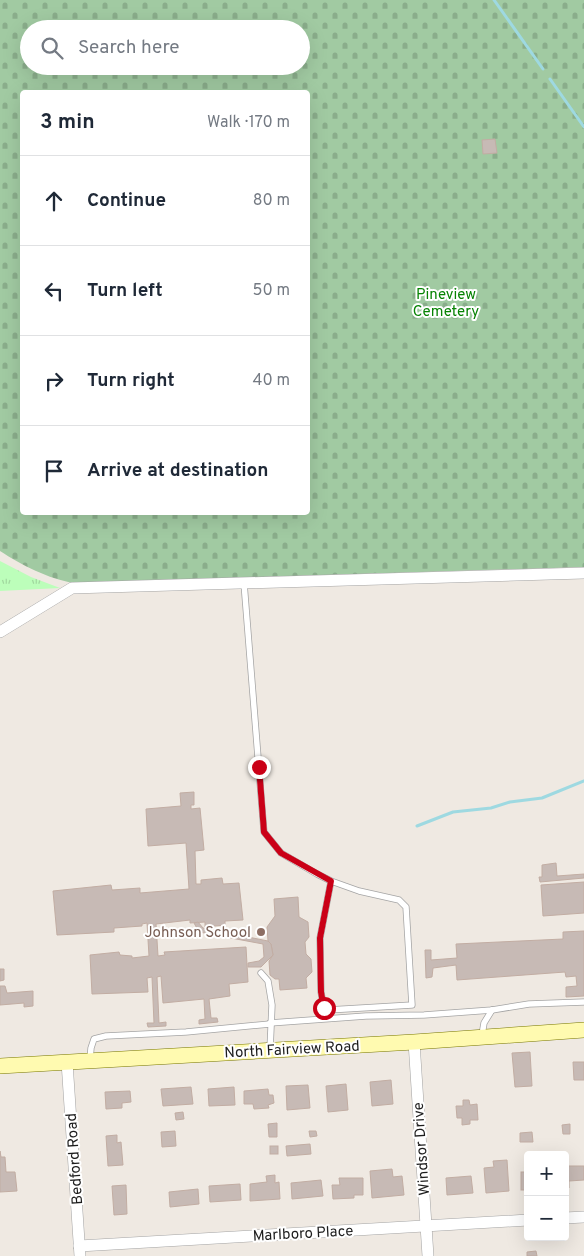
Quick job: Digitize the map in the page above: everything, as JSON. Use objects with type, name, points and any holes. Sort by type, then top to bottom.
[{"type":"main road","name":"North Fairview Road","points":[[0,1066],[414,1042],[584,1030]]},
{"type":"street","points":[[0,632],[72,588],[584,573]]},
{"type":"street","name":"Windsor Drive","points":[[414,1042],[428,1256]]},
{"type":"street","name":"Bedford Road","points":[[68,1062],[79,1251]]},
{"type":"street","points":[[569,1218],[584,1217]]},
{"type":"street","name":"Marlboro Place","points":[[79,1251],[524,1220]]},
{"type":"lane","points":[[244,582],[264,832],[281,853],[331,881],[359,891],[399,900],[406,907],[412,1006],[328,1010],[324,1008],[321,992],[320,938],[331,881]]},
{"type":"lane","points":[[260,973],[268,981],[272,1005],[270,1050]]},
{"type":"lane","points":[[90,1061],[94,1039],[106,1036],[186,1032],[366,1016],[424,1015],[492,1010],[529,1004],[584,1002]]},
{"type":"lane","points":[[482,1037],[484,1023],[492,1010]]},
{"type":"green space","name":"Pineview Cemetery","points":[[0,0],[584,0],[584,567],[74,583],[36,571],[0,551]]},
{"type":"green space","points":[[0,561],[31,577],[60,588],[0,591]]},
{"type":"building","points":[[495,139],[497,153],[483,154],[482,140]]},
{"type":"building","points":[[194,792],[194,805],[191,805],[191,809],[200,808],[204,850],[195,851],[196,884],[201,884],[201,880],[222,878],[223,884],[239,883],[243,920],[225,921],[225,925],[205,927],[205,922],[190,923],[190,920],[156,924],[158,956],[165,955],[164,952],[246,947],[248,982],[229,984],[230,996],[209,999],[211,1018],[217,1018],[218,1022],[199,1024],[199,1020],[205,1019],[204,999],[163,1003],[161,976],[157,977],[159,1023],[166,1022],[166,1026],[148,1027],[147,1023],[154,1023],[152,977],[147,978],[148,992],[92,994],[90,955],[119,952],[120,955],[132,956],[132,958],[149,956],[147,923],[142,924],[142,926],[114,928],[114,932],[57,935],[53,891],[111,885],[112,890],[140,888],[140,893],[189,889],[186,843],[148,846],[146,809],[181,806],[180,793]]},
{"type":"building","points":[[556,863],[557,876],[584,874],[584,878],[540,882],[539,877],[542,877],[542,865]]},
{"type":"building","points":[[584,882],[584,913],[543,916],[541,885]]},
{"type":"building","points":[[298,897],[299,917],[308,922],[309,937],[305,942],[306,954],[311,959],[312,972],[306,978],[307,988],[280,990],[279,979],[275,979],[270,975],[269,961],[273,955],[271,944],[268,941],[267,927],[275,916],[274,899]]},
{"type":"building","points":[[198,922],[203,928],[268,941],[271,944],[273,955],[261,967],[248,967],[248,963],[259,961],[264,957],[263,944],[199,932],[194,923]]},
{"type":"building","points":[[584,931],[584,996],[566,997],[566,987],[577,986],[576,976],[566,977],[565,972],[457,980],[456,965],[433,968],[432,977],[426,978],[425,950],[431,950],[431,960],[457,958],[456,944],[563,939],[563,932]]},
{"type":"building","points":[[0,969],[4,969],[4,980],[0,981]]},
{"type":"building","points":[[0,986],[5,986],[7,993],[33,991],[33,1006],[24,1007],[24,1003],[0,1005]]},
{"type":"building","points":[[530,1052],[532,1086],[515,1087],[512,1053]]},
{"type":"building","points":[[573,1062],[584,1062],[584,1080],[574,1080]]},
{"type":"building","points":[[391,1080],[393,1104],[372,1106],[370,1082]]},
{"type":"building","points":[[346,1084],[348,1110],[328,1112],[326,1086]]},
{"type":"building","points":[[308,1085],[310,1108],[287,1110],[286,1086]]},
{"type":"building","points":[[191,1087],[193,1104],[163,1106],[161,1089]]},
{"type":"building","points":[[234,1087],[235,1105],[209,1106],[208,1089]]},
{"type":"building","points":[[268,1089],[269,1095],[273,1095],[274,1103],[268,1105],[269,1108],[254,1109],[253,1104],[244,1104],[244,1091]]},
{"type":"building","points":[[130,1091],[131,1102],[122,1103],[122,1108],[106,1109],[105,1092]]},
{"type":"building","points":[[463,1100],[469,1100],[470,1105],[477,1104],[478,1120],[470,1120],[470,1124],[462,1125],[462,1118],[457,1118],[456,1106],[463,1106]]},
{"type":"building","points":[[183,1112],[184,1119],[176,1120],[175,1113]]},
{"type":"building","points":[[277,1123],[277,1137],[269,1137],[268,1124]]},
{"type":"building","points":[[570,1124],[570,1134],[563,1134],[562,1125]]},
{"type":"building","points":[[175,1131],[176,1146],[162,1147],[161,1132]]},
{"type":"building","points":[[309,1131],[316,1131],[317,1136],[310,1137]]},
{"type":"building","points":[[532,1132],[533,1142],[520,1142],[520,1133]]},
{"type":"building","points":[[117,1135],[117,1143],[121,1142],[123,1165],[108,1166],[106,1136]]},
{"type":"building","points":[[310,1144],[311,1154],[287,1156],[286,1146]]},
{"type":"building","points":[[270,1146],[278,1146],[278,1154],[270,1154]]},
{"type":"building","points":[[0,1151],[1,1157],[5,1157],[6,1172],[15,1172],[17,1191],[0,1192]]},
{"type":"building","points":[[507,1160],[509,1191],[486,1193],[484,1168],[494,1167],[493,1161]]},
{"type":"building","points":[[569,1166],[584,1166],[584,1180],[569,1181]]},
{"type":"building","points":[[392,1169],[393,1177],[402,1176],[404,1195],[372,1198],[370,1171]]},
{"type":"building","points":[[521,1172],[524,1172],[524,1190],[521,1190]]},
{"type":"building","points":[[275,1175],[275,1183],[279,1182],[280,1199],[250,1201],[250,1184],[267,1182],[266,1176]]},
{"type":"building","points":[[471,1176],[473,1193],[447,1195],[446,1178]]},
{"type":"building","points":[[339,1178],[363,1178],[363,1195],[354,1195],[354,1198],[333,1199],[332,1185],[340,1185]]},
{"type":"building","points":[[321,1180],[323,1196],[292,1199],[291,1183]]},
{"type":"building","points":[[240,1184],[241,1200],[210,1202],[209,1186]]},
{"type":"building","points":[[126,1185],[127,1214],[114,1215],[112,1186]]},
{"type":"building","points":[[198,1189],[199,1204],[170,1207],[169,1192]]},
{"type":"building","points":[[536,1251],[537,1256],[527,1256],[527,1252]]},
{"type":"waterway","points":[[494,0],[543,69]]},
{"type":"waterway","points":[[550,79],[584,127]]},
{"type":"waterway","points":[[417,826],[453,812],[491,808],[510,802],[542,798],[584,781]]},
{"type":"place","name":"Johnson School","points":[[261,932]]},
{"type":"route","points":[[259,767],[264,832],[281,853],[331,881],[320,938],[321,992],[324,1008]]}]
